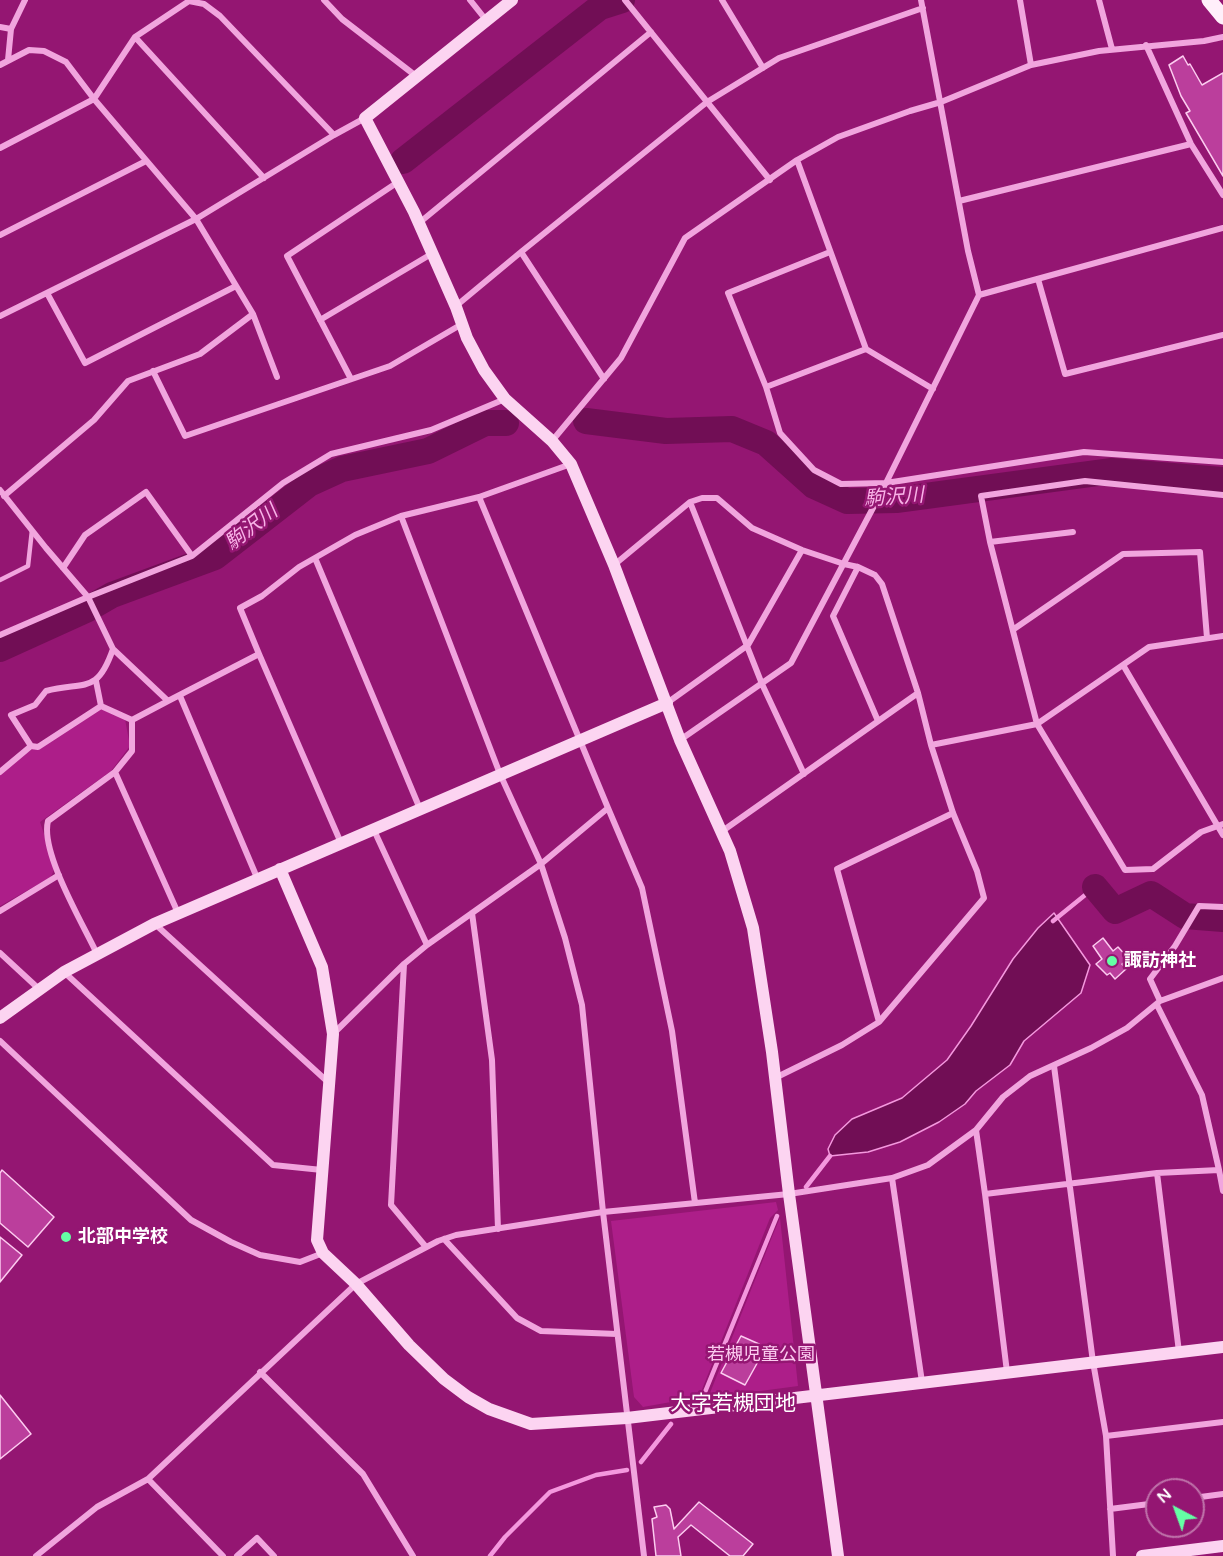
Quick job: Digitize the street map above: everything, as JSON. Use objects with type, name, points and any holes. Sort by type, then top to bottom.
[{"type":"main road","points":[[1209,0],[1223,17]]},
{"type":"street","points":[[8,60],[11,29],[25,0]]},
{"type":"street","points":[[324,0],[342,19],[416,77]]},
{"type":"street","points":[[470,0],[486,20]]},
{"type":"street","points":[[0,316],[196,219],[365,118],[512,0]]},
{"type":"street","points":[[625,0],[770,180]]},
{"type":"street","points":[[722,0],[763,68]]},
{"type":"street","points":[[680,740],[791,663],[866,522],[979,295],[921,0]]},
{"type":"street","points":[[1020,0],[1031,65]]},
{"type":"street","points":[[1099,0],[1112,49]]},
{"type":"street","points":[[0,148],[94,99],[135,37],[189,1],[204,4],[220,16],[334,135]]},
{"type":"street","points":[[456,307],[520,252],[707,102],[779,58],[922,8]]},
{"type":"street","points":[[0,27],[11,29]]},
{"type":"street","points":[[419,223],[651,32]]},
{"type":"street","points":[[135,37],[264,178]]},
{"type":"street","points":[[552,441],[621,358],[685,238],[797,160],[838,137],[941,102],[1031,65],[1112,49],[1204,41],[1223,37]]},
{"type":"street","points":[[1146,45],[1191,144],[1223,195]]},
{"type":"street","points":[[0,65],[28,50],[44,51],[66,62],[94,99],[196,219],[253,314],[277,377]]},
{"type":"street","points":[[365,118],[419,223],[484,370],[505,399],[552,441],[571,464],[614,566],[680,740],[730,851],[753,928],[818,1394],[838,1556]]},
{"type":"street","points":[[959,201],[1191,144]]},
{"type":"street","points":[[797,160],[866,350],[933,388]]},
{"type":"street","points":[[0,235],[146,161]]},
{"type":"street","points":[[351,379],[287,256],[398,182]]},
{"type":"street","points":[[979,295],[1223,228]]},
{"type":"street","points":[[520,252],[604,379]]},
{"type":"street","points":[[830,252],[728,293],[766,387],[780,433],[814,470],[841,484],[884,486],[1084,452],[1223,462]]},
{"type":"street","points":[[320,320],[433,253]]},
{"type":"street","points":[[1038,279],[1065,374],[1223,335]]},
{"type":"street","points":[[47,293],[85,363],[236,286]]},
{"type":"street","points":[[168,701],[113,650],[88,597],[2,493],[94,420],[128,381],[200,354],[253,314]]},
{"type":"street","points":[[153,371],[185,436],[390,366],[462,324]]},
{"type":"street","points":[[766,387],[866,350]]},
{"type":"street","points":[[0,635],[192,556],[283,483],[331,454],[431,430],[505,399]]},
{"type":"street","points":[[341,843],[240,608],[262,596],[299,567],[355,535],[400,516],[479,497],[571,464]]},
{"type":"street","points":[[1221,825],[1201,832],[1153,869],[1125,870],[1037,724],[990,542],[981,496],[1084,481],[1223,495]]},
{"type":"street","points":[[63,568],[85,535],[146,492],[192,556]]},
{"type":"street","points":[[479,497],[642,888],[672,1031],[695,1203]]},
{"type":"street","points":[[614,566],[690,502],[702,498],[717,498],[752,528],[802,550],[858,567],[875,575],[882,584],[918,693],[931,745],[953,813],[977,871],[984,898],[879,1022],[842,1045],[775,1078]]},
{"type":"street","points":[[690,502],[762,684],[804,774]]},
{"type":"street","points":[[400,516],[500,774],[541,864],[565,938],[582,1005],[603,1212],[644,1556]]},
{"type":"street","points":[[990,542],[1073,532]]},
{"type":"street","points":[[0,1018],[64,972],[154,924],[667,703],[748,645],[802,550]]},
{"type":"street","points":[[1014,629],[1123,554],[1200,552],[1207,638]]},
{"type":"street","points":[[315,558],[420,809]]},
{"type":"street","points":[[858,567],[833,616],[878,721]]},
{"type":"street","points":[[931,745],[1037,724],[1149,647],[1223,636]]},
{"type":"street","points":[[31,746],[11,715],[34,705],[46,691],[84,686],[96,681],[106,668],[113,650]]},
{"type":"street","points":[[132,720],[259,654]]},
{"type":"street","points":[[1123,665],[1221,825],[1223,835]]},
{"type":"street","points":[[96,681],[100,706]]},
{"type":"street","points":[[721,832],[918,693]]},
{"type":"street","points":[[180,696],[258,880]]},
{"type":"street","points":[[100,706],[132,720]]},
{"type":"street","points":[[0,772],[31,746],[38,747],[100,706]]},
{"type":"street","points":[[98,954],[59,875],[46,831],[48,821],[116,772],[132,751],[132,720]]},
{"type":"street","points":[[116,772],[178,913]]},
{"type":"street","points":[[333,1034],[404,964],[427,945],[541,864],[608,808]]},
{"type":"street","points":[[879,1022],[837,869],[953,813]]},
{"type":"street","points":[[374,828],[427,945]]},
{"type":"street","points":[[280,868],[322,967],[333,1034],[317,1240],[323,1253],[356,1284],[409,1345],[444,1379],[489,1409],[531,1424],[627,1418],[1223,1347]]},
{"type":"street","points":[[0,911],[59,875]]},
{"type":"street","points":[[1223,907],[1199,906],[1189,925],[1150,980],[1158,1003],[1202,1095],[1223,1191]]},
{"type":"street","points":[[472,913],[492,1060],[498,1229]]},
{"type":"street","points":[[154,924],[330,1084]]},
{"type":"street","points":[[0,953],[39,988]]},
{"type":"street","points":[[404,964],[392,1205],[426,1247]]},
{"type":"street","points":[[64,972],[273,1165],[322,1170]]},
{"type":"street","points":[[36,1556],[97,1507],[148,1479],[356,1284],[426,1247],[444,1239],[603,1212],[789,1194],[892,1178],[928,1165],[976,1130],[1003,1097],[1029,1076],[1127,1028],[1158,1003],[1223,978]]},
{"type":"street","points":[[0,1041],[191,1220],[260,1255],[300,1262],[323,1253]]},
{"type":"street","points":[[1054,1065],[1093,1362],[1106,1437],[1113,1556]]},
{"type":"street","points":[[976,1130],[1008,1372]]},
{"type":"street","points":[[1215,1155],[1223,1155]]},
{"type":"street","points":[[985,1194],[1157,1173],[1219,1170]]},
{"type":"street","points":[[1157,1173],[1179,1352]]},
{"type":"street","points":[[892,1178],[922,1382]]},
{"type":"street","points":[[444,1239],[518,1318],[541,1331],[617,1334]]},
{"type":"street","points":[[260,1372],[363,1474],[413,1556]]},
{"type":"street","points":[[1106,1437],[1223,1422]]},
{"type":"street","points":[[148,1479],[223,1556]]},
{"type":"street","points":[[1205,1496],[1223,1494]]},
{"type":"street","points":[[1110,1509],[1145,1505]]},
{"type":"street","points":[[237,1556],[257,1538],[274,1556]]},
{"type":"street","points":[[1142,1556],[1223,1546]]},
{"type":"lane","points":[[0,579],[28,566],[32,530]]},
{"type":"green space","points":[[101,706],[125,719],[130,746],[111,771],[40,822],[55,867],[51,877],[0,906],[0,774],[28,752]]},
{"type":"green space","points":[[776,1202],[778,1210],[770,1218],[699,1397],[643,1407],[634,1397],[611,1221]]},
{"type":"green space","name":"若槻児童公園","points":[[780,1218],[798,1386],[708,1398],[774,1232]]},
{"type":"shaded area","points":[[1054,913],[1090,965],[1081,993],[1024,1041],[1010,1065],[976,1091],[965,1104],[939,1122],[900,1142],[868,1152],[830,1156],[828,1149],[835,1135],[852,1119],[902,1098],[947,1060],[1013,959],[1038,928]]},
{"type":"building","points":[[1183,56],[1202,85],[1223,73],[1223,176],[1186,113],[1190,111],[1181,96],[1169,65]]},
{"type":"building","points":[[1103,938],[1113,951],[1118,947],[1129,959],[1122,964],[1126,969],[1115,979],[1110,973],[1107,975],[1096,964],[1102,959],[1093,946]]},
{"type":"building","points":[[2,1170],[54,1217],[28,1247],[0,1223],[0,1173]]},
{"type":"building","points":[[0,1237],[22,1255],[0,1282]]},
{"type":"building","points":[[741,1336],[759,1344],[757,1349],[759,1351],[756,1355],[760,1358],[745,1385],[721,1373]]},
{"type":"building","points":[[0,1395],[31,1434],[0,1459]]},
{"type":"building","points":[[699,1502],[753,1544],[743,1556],[730,1556],[691,1525],[678,1537],[681,1556],[656,1556],[652,1519],[657,1517],[654,1507],[666,1505],[670,1509],[674,1529]]},
{"type":"waterway","points":[[403,161],[600,7],[622,0]]},
{"type":"waterway","name":"駒沢川","points":[[586,421],[666,431],[732,429],[766,443],[814,486],[847,501],[896,500],[1112,471],[1223,480]]},
{"type":"waterway","name":"駒沢川","points":[[0,649],[86,610],[112,595],[215,557],[309,484],[342,469],[428,451],[485,423],[506,423]]},
{"type":"waterway","points":[[1053,921],[1095,887]]},
{"type":"waterway","points":[[1095,887],[1115,911],[1151,894],[1185,916],[1223,919]]},
{"type":"waterway","points":[[806,1187],[830,1156]]},
{"type":"waterway","points":[[703,1397],[777,1216]]},
{"type":"waterway","points":[[641,1462],[671,1424]]},
{"type":"waterway","points":[[490,1556],[505,1537],[550,1492],[596,1475],[627,1470]]},
{"type":"place","name":"諏訪神社","points":[[1112,961]]},
{"type":"place","name":"北部中学校","points":[[66,1237]]},
{"type":"district","name":"大字若槻団地","points":[[733,1404]]}]
